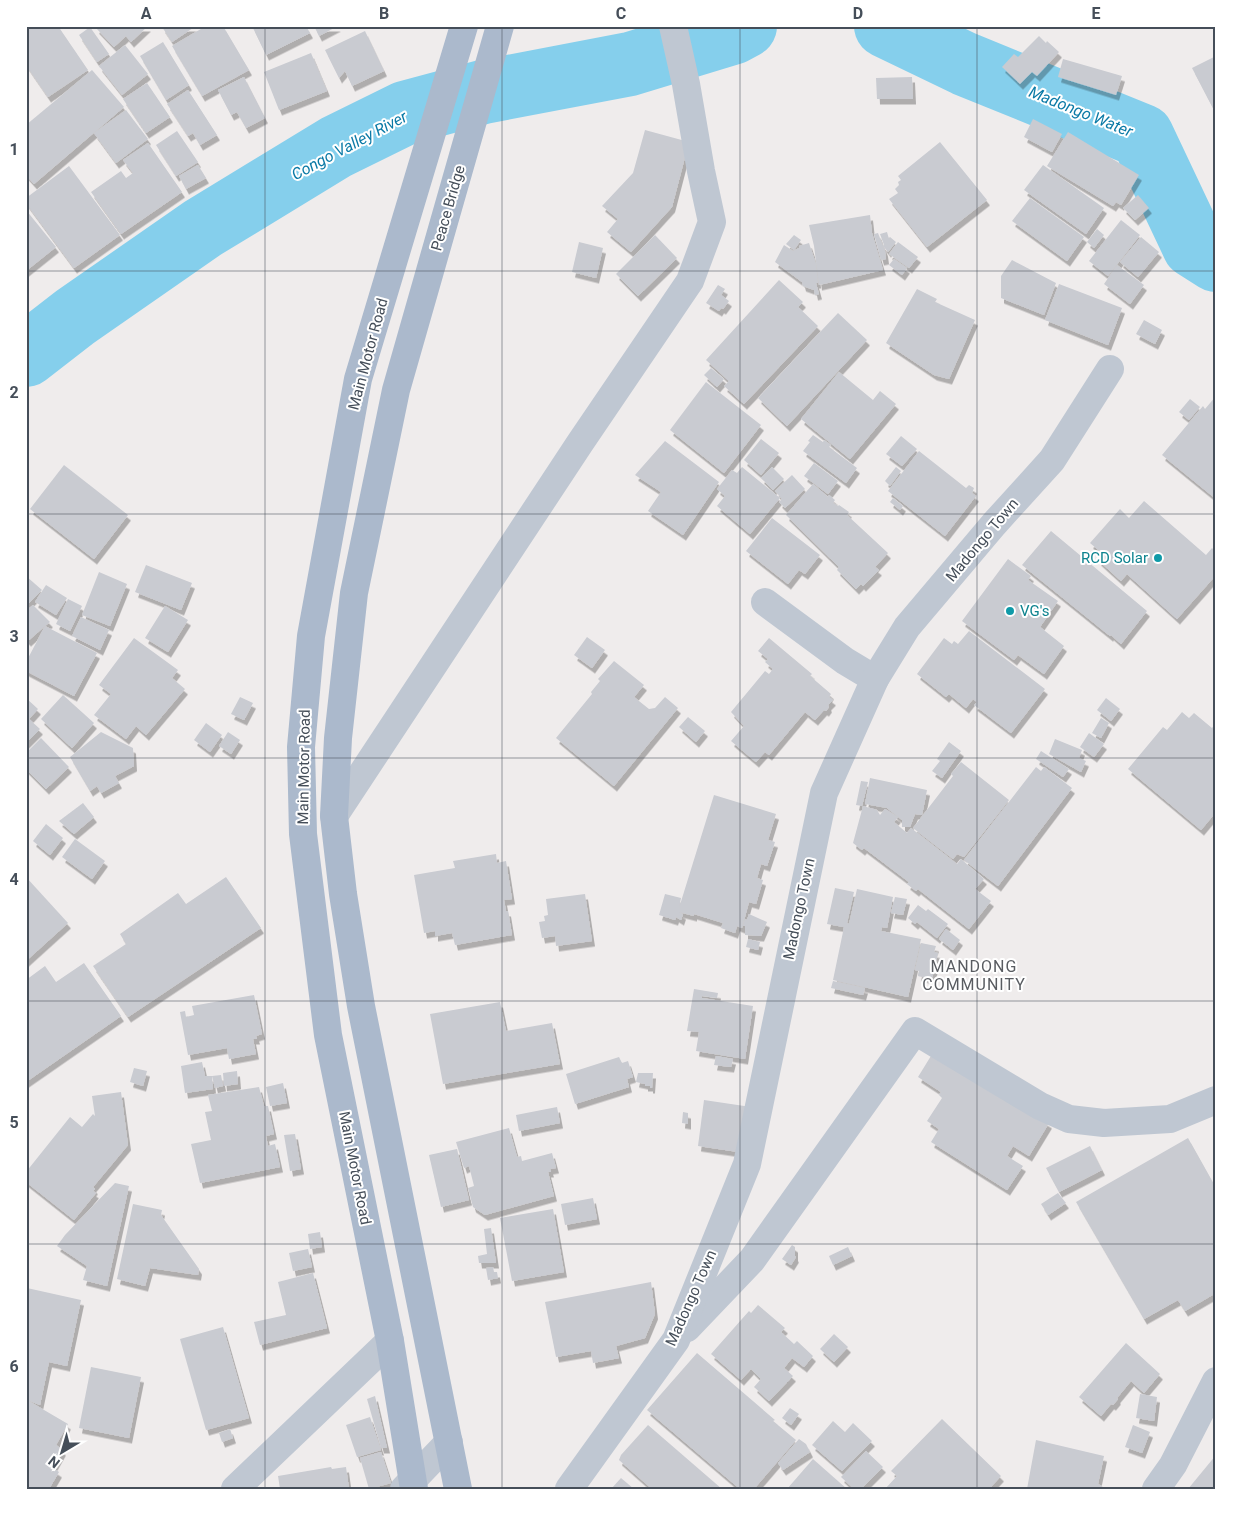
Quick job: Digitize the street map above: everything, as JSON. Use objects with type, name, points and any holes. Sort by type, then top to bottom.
[{"type":"main road","name":"Main Motor Road","points":[[410,1486],[390,1341],[328,1035],[303,834],[301,747],[312,636],[358,379],[464,26]]},
{"type":"main road","name":"Peace Bridge","points":[[396,390],[500,26]]},
{"type":"main road","name":"Main Motor Road","points":[[396,390],[354,592],[338,738],[334,816],[343,894],[361,1006],[458,1489]]},
{"type":"street","points":[[334,816],[580,444],[690,282],[712,222],[686,84],[673,27]]},
{"type":"street","name":"Madongo Town","points":[[568,1489],[676,1340],[747,1164],[824,793],[875,679],[907,627],[994,524],[1052,460],[1110,369]]},
{"type":"street","points":[[765,602],[839,656],[875,679]]},
{"type":"street","points":[[676,1340],[752,1260],[915,1031],[1040,1106],[1069,1120],[1104,1124],[1170,1119],[1216,1100]]},
{"type":"street","points":[[235,1489],[390,1341]]},
{"type":"street","points":[[1156,1489],[1173,1465],[1216,1381]]},
{"type":"street","points":[[410,1486],[449,1442]]},
{"type":"building","points":[[34,26],[58,26],[88,70],[48,97],[26,65],[26,31]]},
{"type":"building","points":[[98,26],[148,26],[131,42],[126,36],[114,47],[96,28]]},
{"type":"building","points":[[163,26],[196,26],[172,42]]},
{"type":"building","points":[[206,26],[223,26],[249,70],[202,96],[172,46]]},
{"type":"building","points":[[252,26],[306,26],[310,33],[266,55]]},
{"type":"building","points":[[314,26],[338,26],[319,36]]},
{"type":"building","points":[[90,27],[109,54],[97,62],[79,35]]},
{"type":"building","points":[[365,31],[384,71],[352,86],[345,71],[339,78],[325,50]]},
{"type":"building","points":[[1039,36],[1059,52],[1037,76],[1032,72],[1020,84],[1002,67],[1014,54],[1018,57]]},
{"type":"building","points":[[163,42],[189,85],[166,100],[140,56]]},
{"type":"building","points":[[125,45],[148,74],[122,95],[99,66]]},
{"type":"building","points":[[311,53],[327,91],[279,110],[264,72]]},
{"type":"building","points":[[1216,56],[1216,114],[1192,68]]},
{"type":"building","points":[[1063,59],[1122,76],[1116,95],[1058,77]]},
{"type":"building","points":[[92,70],[124,107],[34,184],[26,175],[26,125]]},
{"type":"building","points":[[244,77],[265,118],[246,128],[237,112],[231,115],[218,90]]},
{"type":"building","points":[[912,77],[913,99],[877,99],[876,78]]},
{"type":"building","points":[[147,83],[170,117],[146,133],[123,99]]},
{"type":"building","points":[[188,90],[217,135],[200,145],[193,133],[188,136],[167,104]]},
{"type":"building","points":[[126,110],[148,139],[116,163],[94,133]]},
{"type":"building","points":[[1033,119],[1062,134],[1052,152],[1024,137]]},
{"type":"building","points":[[645,130],[689,142],[672,207],[631,252],[607,232],[618,219],[602,206],[633,173]]},
{"type":"building","points":[[177,131],[198,162],[176,176],[156,145]]},
{"type":"building","points":[[1068,132],[1139,175],[1121,205],[1116,202],[1113,206],[1047,166]]},
{"type":"building","points":[[940,142],[987,200],[927,247],[889,199],[898,193],[895,189],[901,180],[898,176]]},
{"type":"building","points":[[148,143],[182,192],[121,234],[91,192],[121,171],[126,178],[133,173],[123,160]]},
{"type":"building","points":[[198,165],[206,178],[186,189],[179,176]]},
{"type":"building","points":[[1043,165],[1104,208],[1086,234],[1024,190]]},
{"type":"building","points":[[69,166],[120,235],[74,268],[26,203],[26,198]]},
{"type":"building","points":[[1138,195],[1149,208],[1135,220],[1123,208]]},
{"type":"building","points":[[1030,198],[1084,237],[1067,261],[1012,221]]},
{"type":"building","points":[[26,210],[56,247],[26,271]]},
{"type":"building","points":[[870,215],[872,233],[883,270],[819,285],[809,225]]},
{"type":"building","points":[[1121,220],[1140,235],[1108,276],[1089,261]]},
{"type":"building","points":[[1097,229],[1104,235],[1094,248],[1087,242]]},
{"type":"building","points":[[887,232],[889,239],[890,237],[896,242],[888,252],[883,246],[880,234]]},
{"type":"building","points":[[878,233],[886,259],[881,260],[874,234]]},
{"type":"building","points":[[655,235],[677,258],[638,296],[616,274]]},
{"type":"building","points":[[794,235],[801,240],[794,250],[786,244]]},
{"type":"building","points":[[1141,237],[1159,252],[1138,277],[1120,262]]},
{"type":"building","points":[[579,242],[603,248],[596,278],[572,272]]},
{"type":"building","points":[[898,242],[918,257],[909,268],[889,254]]},
{"type":"building","points":[[809,243],[816,264],[818,283],[816,283],[819,294],[815,295],[814,290],[803,286],[802,282],[775,262],[784,245],[793,251],[799,248],[799,246]]},
{"type":"building","points":[[894,259],[907,268],[902,275],[889,265]]},
{"type":"building","points":[[1012,260],[1056,283],[1044,315],[1001,298],[1001,276]]},
{"type":"building","points":[[1117,265],[1144,285],[1130,304],[1104,284]]},
{"type":"building","points":[[779,280],[803,302],[798,307],[818,326],[744,404],[724,386],[729,381],[706,360]]},
{"type":"building","points":[[1059,284],[1122,308],[1108,345],[1045,320]]},
{"type":"building","points":[[718,285],[725,289],[721,295],[729,301],[719,311],[706,303]]},
{"type":"building","points":[[917,289],[937,299],[935,302],[975,320],[949,379],[934,375],[886,343]]},
{"type":"building","points":[[838,313],[867,340],[787,426],[758,398]]},
{"type":"building","points":[[1144,320],[1162,330],[1155,344],[1136,334]]},
{"type":"building","points":[[711,368],[724,379],[717,387],[704,375]]},
{"type":"building","points":[[839,372],[873,400],[880,391],[896,404],[850,459],[801,419]]},
{"type":"building","points":[[706,382],[761,425],[724,473],[670,430]]},
{"type":"building","points":[[1216,396],[1216,499],[1162,455],[1203,406],[1205,409]]},
{"type":"building","points":[[1190,399],[1200,407],[1189,420],[1179,412]]},
{"type":"building","points":[[813,435],[831,445],[829,447],[857,468],[846,483],[803,451]]},
{"type":"building","points":[[901,436],[917,449],[902,466],[886,454]]},
{"type":"building","points":[[761,439],[779,453],[761,475],[744,460]]},
{"type":"building","points":[[665,441],[719,482],[683,535],[648,511],[661,492],[635,475]]},
{"type":"building","points":[[919,451],[966,488],[969,485],[974,488],[972,493],[976,496],[945,536],[888,491]]},
{"type":"building","points":[[814,463],[838,481],[828,494],[804,476]]},
{"type":"building","points":[[64,465],[128,515],[94,559],[30,509]]},
{"type":"building","points":[[742,467],[780,498],[750,534],[717,506],[725,496],[717,489],[732,470],[737,473]]},
{"type":"building","points":[[772,467],[784,479],[773,490],[761,478]]},
{"type":"building","points":[[896,467],[901,471],[890,486],[885,481]]},
{"type":"building","points":[[792,475],[805,489],[785,508],[779,502],[782,499],[775,491]]},
{"type":"building","points":[[813,484],[828,497],[829,495],[835,500],[833,503],[849,512],[847,515],[888,553],[875,567],[879,570],[863,586],[861,584],[856,589],[837,570],[839,567],[786,515]]},
{"type":"building","points":[[893,498],[903,506],[900,510],[890,502]]},
{"type":"building","name":"RCD Solar","points":[[1144,501],[1206,555],[1212,548],[1216,552],[1216,575],[1177,619],[1127,574],[1121,581],[1098,560],[1103,554],[1090,543],[1120,509],[1129,518]]},
{"type":"building","points":[[772,518],[820,555],[805,574],[799,570],[788,584],[746,551]]},
{"type":"building","points":[[1051,531],[1147,611],[1121,644],[1022,565]]},
{"type":"building","name":"VG's","points":[[1008,559],[1031,576],[1028,580],[1058,601],[1040,627],[1064,646],[1044,674],[1018,655],[1014,660],[962,621]]},
{"type":"building","points":[[146,565],[192,583],[181,610],[135,592]]},
{"type":"building","points":[[99,572],[127,584],[110,626],[82,615]]},
{"type":"building","points":[[26,576],[42,590],[26,606]]},
{"type":"building","points":[[46,585],[67,598],[56,615],[35,602]]},
{"type":"building","points":[[68,599],[82,606],[70,631],[56,624]]},
{"type":"building","points":[[33,605],[50,622],[28,641],[26,639],[26,611]]},
{"type":"building","points":[[165,606],[188,620],[168,652],[145,638]]},
{"type":"building","points":[[81,617],[109,630],[100,650],[72,636]]},
{"type":"building","points":[[45,626],[97,653],[74,696],[26,671],[26,662]]},
{"type":"building","points":[[969,631],[1045,689],[1011,733],[974,705],[977,702],[973,699],[966,708],[949,694],[946,697],[917,674],[944,638],[952,644],[954,641],[958,644]]},
{"type":"building","points":[[587,637],[605,650],[592,668],[574,655]]},
{"type":"building","points":[[134,638],[178,670],[172,678],[185,689],[146,735],[136,726],[126,739],[94,715],[111,694],[99,685]]},
{"type":"building","points":[[769,638],[812,674],[810,676],[831,694],[829,697],[833,700],[828,705],[829,707],[826,711],[824,710],[815,720],[805,712],[769,755],[765,752],[756,762],[731,741],[744,726],[731,712],[765,671],[769,674],[773,669],[765,662],[768,659],[758,651]]},
{"type":"building","points":[[614,661],[644,685],[634,697],[649,709],[655,708],[665,697],[678,708],[614,786],[556,738],[592,694],[591,692],[600,681],[598,679]]},
{"type":"building","points":[[63,695],[94,723],[72,748],[41,719]]},
{"type":"building","points":[[240,697],[253,703],[244,720],[231,714]]},
{"type":"building","points":[[26,698],[38,709],[29,719],[40,729],[26,743]]},
{"type":"building","points":[[1106,698],[1120,709],[1111,721],[1097,710]]},
{"type":"building","points":[[1182,712],[1189,718],[1194,713],[1212,728],[1216,723],[1216,812],[1201,830],[1128,769],[1163,727],[1167,730]]},
{"type":"building","points":[[688,717],[705,731],[696,742],[679,727]]},
{"type":"building","points":[[1101,718],[1109,723],[1101,738],[1092,733]]},
{"type":"building","points":[[206,723],[222,735],[210,752],[194,740]]},
{"type":"building","points":[[101,732],[133,748],[134,766],[115,776],[119,783],[101,793],[97,786],[90,791],[70,757]]},
{"type":"building","points":[[228,732],[240,740],[231,754],[219,746]]},
{"type":"building","points":[[1089,733],[1104,744],[1094,757],[1080,747]]},
{"type":"building","points":[[41,738],[69,767],[46,789],[26,769],[26,753]]},
{"type":"building","points":[[1055,739],[1082,750],[1079,758],[1086,761],[1081,772],[1049,754]]},
{"type":"building","points":[[949,742],[961,751],[942,778],[932,771],[940,761],[937,759]]},
{"type":"building","points":[[1041,751],[1069,769],[1063,777],[1036,759]]},
{"type":"building","points":[[961,762],[1009,800],[964,857],[957,854],[953,859],[913,828],[953,776],[951,774]]},
{"type":"building","points":[[1036,767],[1041,771],[1044,767],[1072,788],[998,886],[964,860]]},
{"type":"building","points":[[870,778],[927,790],[922,815],[915,814],[910,827],[902,827],[902,820],[887,808],[865,804]]},
{"type":"building","points":[[861,781],[868,782],[862,806],[856,805]]},
{"type":"building","points":[[714,795],[776,814],[768,840],[775,842],[767,866],[761,864],[757,878],[763,880],[756,904],[749,902],[742,928],[737,926],[735,933],[721,928],[723,923],[694,914],[694,916],[679,912],[683,914],[681,920],[676,917],[675,920],[659,915],[665,894],[681,898],[679,908]]},
{"type":"building","points":[[83,803],[94,817],[74,834],[59,821]]},
{"type":"building","points":[[863,806],[877,810],[880,815],[885,809],[898,817],[894,822],[907,833],[911,828],[957,864],[961,859],[984,879],[975,889],[991,901],[969,929],[918,889],[916,891],[907,884],[909,882],[864,848],[862,850],[853,843]]},
{"type":"building","points":[[46,824],[63,838],[50,855],[33,841]]},
{"type":"building","points":[[75,839],[105,861],[92,879],[62,857]]},
{"type":"building","points":[[496,854],[497,863],[506,861],[512,899],[504,900],[512,935],[455,945],[452,933],[435,936],[435,931],[424,933],[414,875],[455,868],[453,861]]},
{"type":"building","points":[[26,877],[68,923],[26,961]]},
{"type":"building","points":[[226,877],[261,928],[128,1017],[93,966],[126,944],[120,934],[178,893],[186,904]]},
{"type":"building","points":[[835,888],[854,892],[847,923],[849,924],[857,889],[893,897],[887,928],[882,927],[881,931],[921,939],[908,997],[833,980],[844,927],[827,924]]},
{"type":"building","points":[[585,894],[592,941],[556,946],[555,936],[542,938],[539,922],[545,921],[544,916],[548,915],[546,899]]},
{"type":"building","points":[[895,897],[907,899],[903,915],[891,913]]},
{"type":"building","points":[[918,905],[926,911],[928,909],[948,924],[937,938],[917,922],[915,924],[908,918]]},
{"type":"building","points":[[749,914],[767,922],[761,936],[745,935],[745,926],[743,926]]},
{"type":"building","points":[[946,929],[960,940],[953,950],[939,939]]},
{"type":"building","points":[[748,939],[760,942],[758,950],[746,947]]},
{"type":"building","points":[[921,943],[936,946],[934,952],[938,953],[932,979],[918,976],[919,971],[915,970]]},
{"type":"building","points":[[84,963],[121,1016],[26,1082],[26,980],[45,966],[56,982]]},
{"type":"building","points":[[833,981],[865,988],[863,995],[831,988]]},
{"type":"building","points":[[694,989],[718,993],[717,998],[702,996],[702,998],[753,1006],[745,1059],[696,1051],[699,1032],[687,1031]]},
{"type":"building","points":[[254,995],[262,1034],[256,1036],[257,1039],[253,1039],[256,1054],[229,1059],[227,1048],[188,1055],[180,1012],[185,1011],[186,1017],[194,1015],[192,1006]]},
{"type":"building","points":[[500,1002],[506,1031],[552,1023],[560,1064],[443,1084],[430,1014]]},
{"type":"building","points":[[934,1051],[1049,1123],[1029,1156],[1013,1146],[1007,1156],[1023,1166],[1007,1190],[931,1142],[939,1129],[927,1121],[942,1098],[939,1095],[941,1092],[918,1077]]},
{"type":"building","points":[[716,1056],[733,1059],[731,1067],[714,1065]]},
{"type":"building","points":[[619,1057],[622,1063],[628,1061],[633,1077],[627,1079],[629,1087],[575,1104],[566,1074]]},
{"type":"building","points":[[202,1062],[205,1076],[212,1076],[213,1089],[185,1093],[181,1066]]},
{"type":"building","points":[[134,1068],[147,1071],[143,1086],[130,1082]]},
{"type":"building","points":[[237,1071],[238,1084],[224,1086],[223,1073]]},
{"type":"building","points":[[638,1073],[653,1073],[652,1088],[636,1082]]},
{"type":"building","points":[[221,1075],[223,1086],[215,1088],[212,1076]]},
{"type":"building","points":[[283,1083],[287,1103],[270,1106],[266,1087]]},
{"type":"building","points":[[259,1087],[264,1106],[268,1106],[274,1134],[266,1136],[268,1146],[275,1144],[280,1167],[200,1183],[191,1144],[211,1140],[205,1112],[212,1111],[208,1095]]},
{"type":"building","points":[[121,1092],[128,1145],[93,1187],[95,1189],[93,1191],[96,1193],[74,1220],[26,1182],[26,1172],[70,1117],[82,1127],[93,1114],[95,1116],[92,1096]]},
{"type":"building","points":[[704,1100],[751,1107],[745,1153],[698,1146]]},
{"type":"building","points":[[557,1107],[560,1123],[519,1131],[516,1115]]},
{"type":"building","points":[[683,1112],[688,1113],[688,1124],[682,1123]]},
{"type":"building","points":[[509,1128],[517,1157],[521,1156],[522,1161],[552,1153],[556,1168],[550,1169],[551,1172],[548,1172],[554,1196],[485,1215],[473,1207],[468,1188],[474,1186],[469,1166],[464,1168],[456,1142]]},
{"type":"building","points":[[295,1134],[301,1169],[290,1171],[284,1135]]},
{"type":"building","points":[[1188,1138],[1216,1188],[1216,1293],[1185,1311],[1178,1300],[1144,1319],[1076,1202]]},
{"type":"building","points":[[1090,1146],[1102,1170],[1059,1192],[1046,1168]]},
{"type":"building","points":[[457,1149],[469,1200],[441,1207],[429,1155]]},
{"type":"building","points":[[115,1183],[129,1186],[107,1286],[83,1280],[87,1266],[57,1246],[65,1235]]},
{"type":"building","points":[[1058,1193],[1066,1203],[1048,1215],[1041,1204]]},
{"type":"building","points":[[593,1198],[597,1219],[565,1225],[561,1204]]},
{"type":"building","points":[[133,1204],[162,1210],[161,1215],[199,1269],[198,1275],[150,1268],[145,1286],[117,1279]]},
{"type":"building","points":[[553,1209],[564,1272],[512,1281],[500,1218]]},
{"type":"building","points":[[491,1228],[496,1263],[479,1263],[478,1256],[487,1254],[484,1229]]},
{"type":"building","points":[[320,1232],[322,1247],[310,1249],[308,1234]]},
{"type":"building","points":[[792,1245],[795,1247],[796,1257],[791,1265],[782,1259]]},
{"type":"building","points":[[848,1247],[852,1256],[833,1265],[829,1256]]},
{"type":"building","points":[[308,1249],[312,1267],[293,1271],[289,1253]]},
{"type":"building","points":[[493,1267],[494,1272],[497,1272],[498,1278],[488,1280],[486,1268]]},
{"type":"building","points":[[313,1273],[327,1328],[260,1345],[254,1322],[286,1315],[278,1282]]},
{"type":"building","points":[[651,1282],[655,1314],[645,1338],[616,1346],[619,1358],[593,1363],[591,1351],[556,1357],[545,1302]]},
{"type":"building","points":[[27,1288],[81,1300],[67,1366],[49,1362],[40,1405],[27,1400],[68,1424],[56,1445],[63,1450],[53,1468],[59,1472],[49,1489],[26,1489]]},
{"type":"building","points":[[758,1305],[785,1328],[781,1332],[794,1344],[797,1341],[813,1356],[804,1367],[792,1358],[784,1368],[793,1376],[769,1401],[754,1387],[761,1379],[751,1369],[741,1380],[711,1354],[749,1311],[751,1313]]},
{"type":"building","points":[[223,1327],[249,1418],[206,1430],[180,1339]]},
{"type":"building","points":[[834,1334],[848,1347],[834,1362],[820,1349]]},
{"type":"building","points":[[1126,1343],[1160,1374],[1144,1393],[1131,1381],[1113,1405],[1111,1404],[1101,1416],[1079,1397]]},
{"type":"building","points":[[697,1353],[796,1440],[754,1489],[740,1489],[647,1410]]},
{"type":"building","points":[[91,1367],[141,1377],[129,1438],[79,1428]]},
{"type":"building","points":[[1140,1394],[1157,1397],[1154,1421],[1136,1418]]},
{"type":"building","points":[[375,1396],[387,1448],[381,1448],[367,1399]]},
{"type":"building","points":[[790,1408],[799,1414],[791,1425],[782,1418]]},
{"type":"building","points":[[370,1417],[381,1450],[357,1457],[346,1425]]},
{"type":"building","points":[[942,1419],[1001,1476],[989,1489],[885,1489],[897,1476],[891,1471]]},
{"type":"building","points":[[833,1421],[845,1432],[853,1423],[872,1441],[842,1471],[812,1445]]},
{"type":"building","points":[[648,1425],[722,1489],[652,1489],[619,1460],[621,1455]]},
{"type":"building","points":[[1133,1425],[1150,1432],[1142,1453],[1125,1447]]},
{"type":"building","points":[[230,1429],[233,1438],[222,1442],[219,1433]]},
{"type":"building","points":[[799,1439],[806,1444],[810,1452],[783,1470],[778,1463]]},
{"type":"building","points":[[1036,1440],[1104,1456],[1098,1484],[1103,1487],[1102,1489],[1027,1489]]},
{"type":"building","points":[[866,1451],[883,1467],[861,1489],[854,1489],[841,1477]]},
{"type":"building","points":[[381,1452],[391,1483],[369,1489],[360,1458]]},
{"type":"building","points":[[1216,1455],[1216,1489],[1188,1489]]},
{"type":"building","points":[[813,1459],[847,1489],[787,1489]]},
{"type":"building","points":[[331,1467],[332,1469],[346,1467],[349,1489],[280,1489],[278,1476]]},
{"type":"building","points":[[621,1478],[634,1489],[611,1489]]},
{"type":"waterway","name":"Congo Valley River","points":[[26,355],[75,317],[203,228],[336,147],[405,113],[483,92],[630,64],[732,33],[745,26]]},
{"type":"waterway","name":"Madongo Water","points":[[886,26],[965,64],[1142,136],[1194,246],[1216,260]]},
{"type":"place","name":"RCD Solar","points":[[1158,558]]},
{"type":"place","name":"VG's","points":[[1010,611]]},
{"type":"district","name":"MANDONG COMMUNITY","points":[[974,975]]}]
